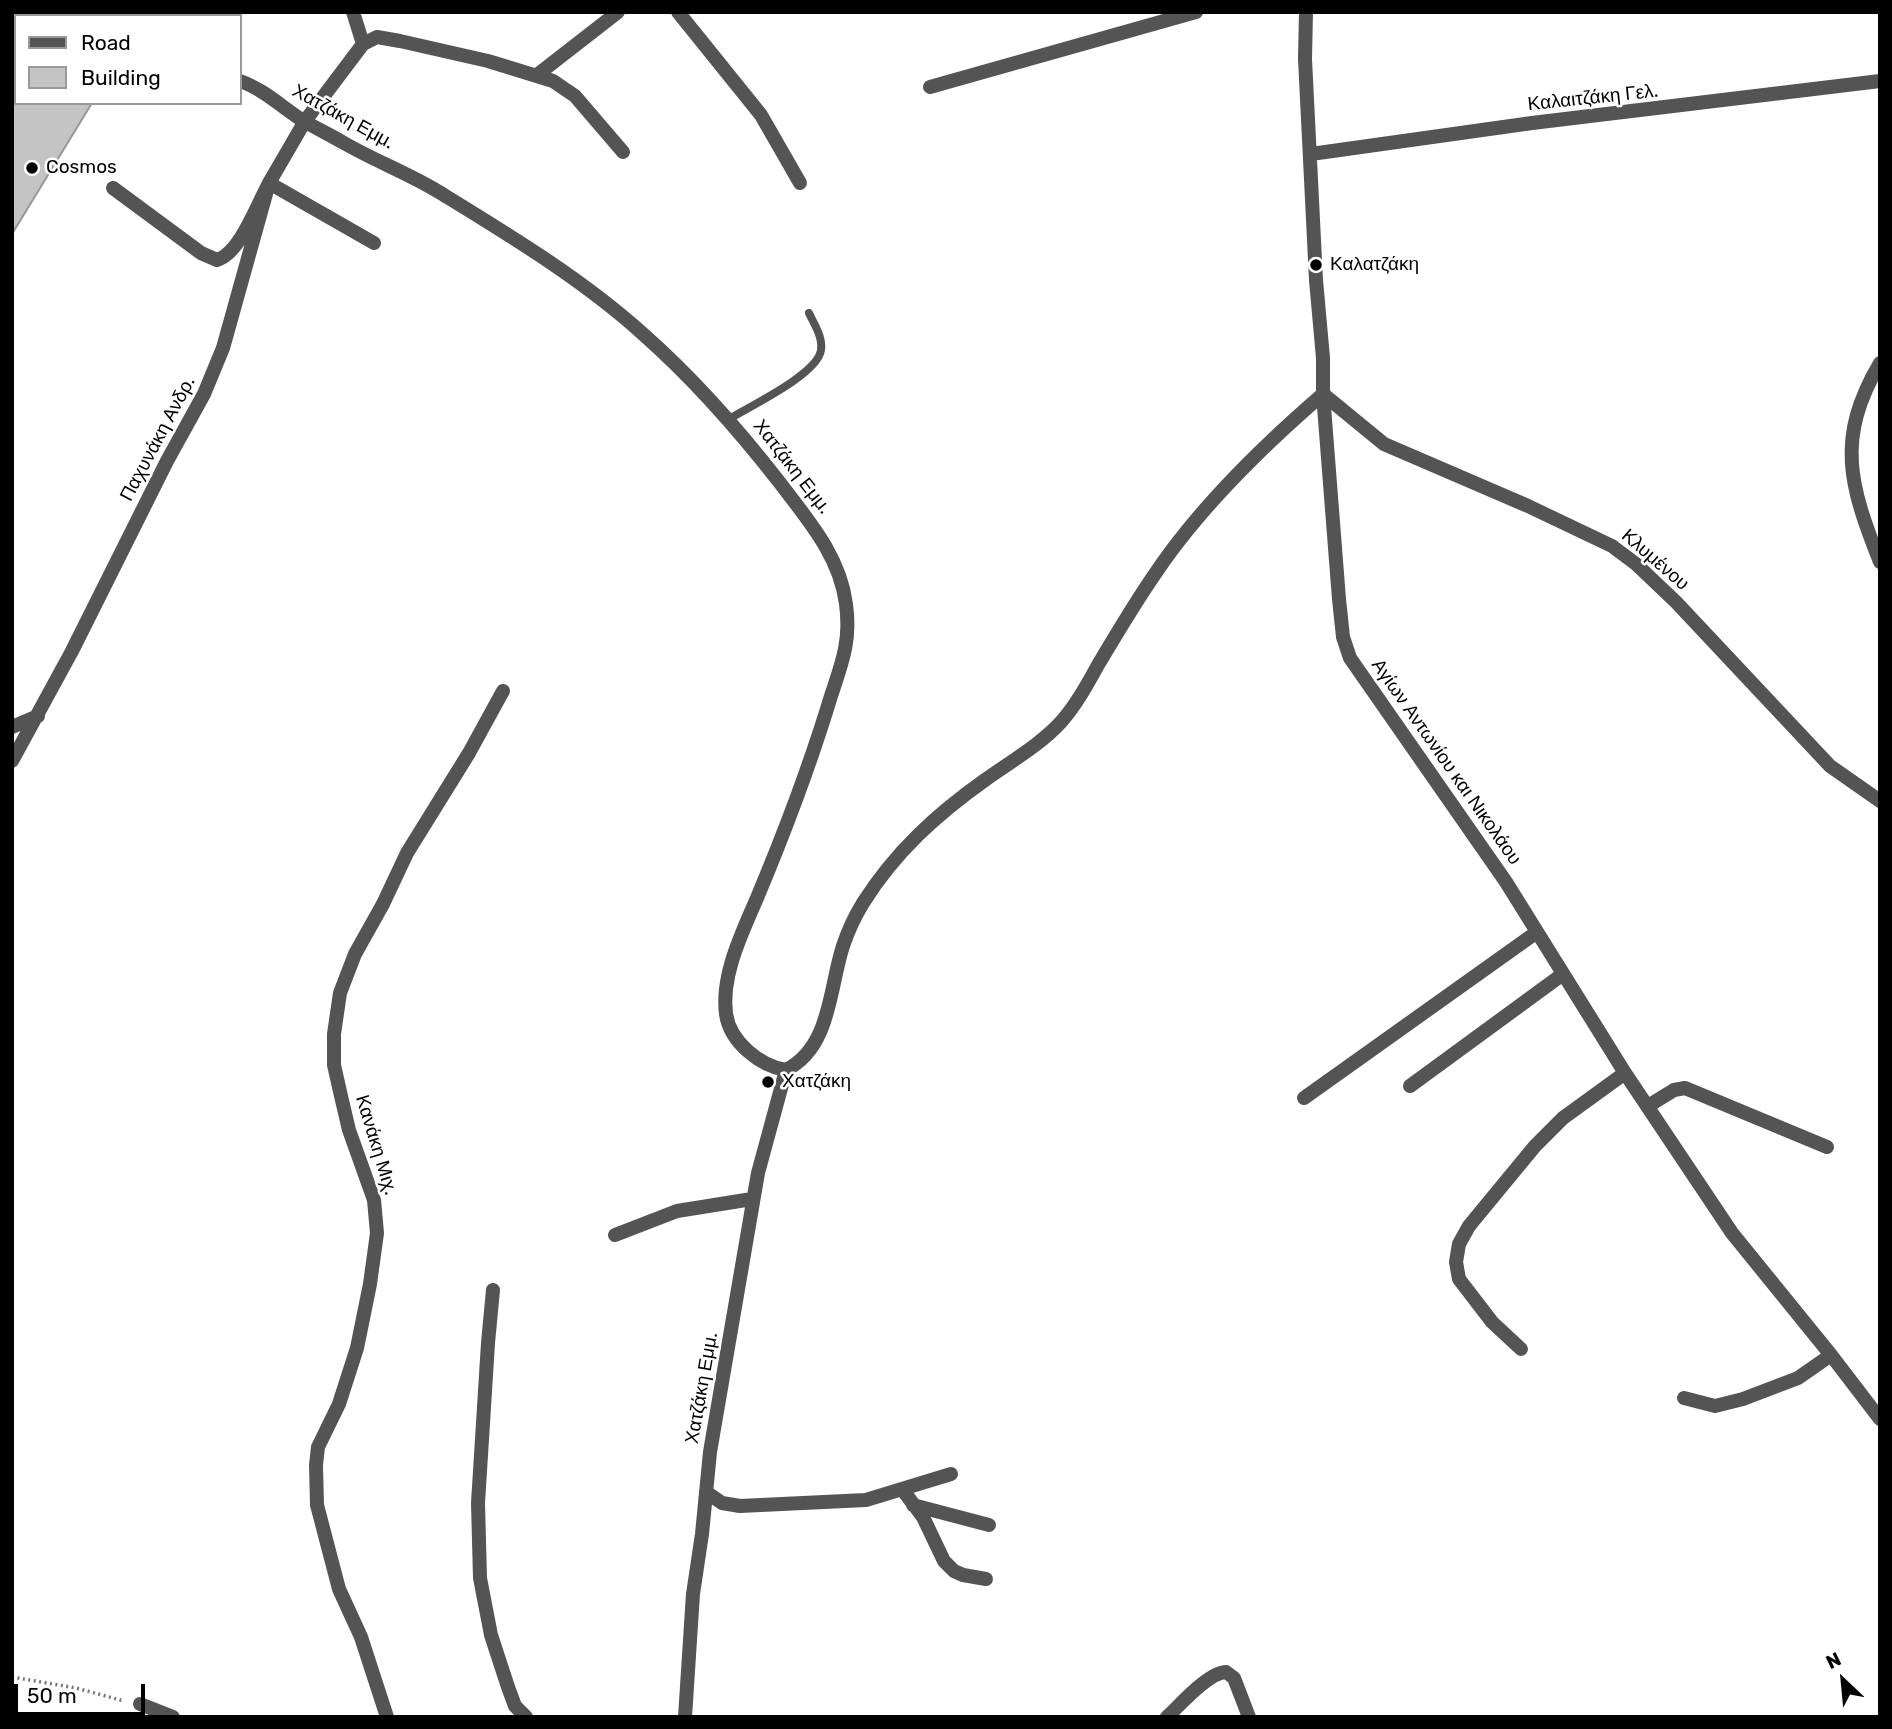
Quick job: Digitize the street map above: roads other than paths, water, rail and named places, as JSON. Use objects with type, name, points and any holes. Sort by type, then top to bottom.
[{"type":"street","points":[[353,12],[363,44],[377,37],[391,39],[488,61],[553,81],[575,96],[623,152]]},
{"type":"street","points":[[537,75],[618,12]]},
{"type":"street","points":[[678,12],[761,115],[800,183]]},
{"type":"street","points":[[930,87],[1196,12]]},
{"type":"street","name":"Αγίων Αντωνίου και Νικολάου","points":[[1306,12],[1305,59],[1316,280],[1324,368],[1323,394],[1339,599],[1343,637],[1350,657],[1506,882],[1625,1073],[1732,1233],[1880,1419]]},
{"type":"street","name":"Παχυνάκη Ανδρ.","points":[[12,761],[38,716],[209,382],[223,348],[269,183],[305,121],[363,44]]},
{"type":"street","name":"Καλαιτζάκη Γελ.","points":[[1311,154],[1532,123],[1686,107],[1880,81]]},
{"type":"street","name":"Χατζάκη Εμμ.","points":[[245,83],[305,121],[437,190],[551,264],[643,334],[730,419],[821,537],[837,567],[847,606],[847,645],[842,670],[811,759],[744,928],[727,984],[726,1014],[734,1036],[761,1062],[771,1068],[786,1070],[752,1199],[710,1452],[692,1594],[685,1717]]},
{"type":"street","points":[[113,188],[201,253],[217,260],[226,257],[237,245],[269,183],[374,243]]},
{"type":"street","points":[[1880,363],[1861,401],[1851,460],[1857,502],[1880,562]]},
{"type":"street","points":[[786,1070],[808,1055],[832,998],[843,946],[862,906],[881,875],[926,827],[1059,724],[1078,701],[1139,598],[1172,550],[1217,497],[1270,442],[1323,394]]},
{"type":"street","name":"Κλυμένου","points":[[1323,394],[1361,428],[1384,444],[1528,506],[1612,546],[1636,564],[1676,602],[1830,766],[1880,802]]},
{"type":"street","name":"Κανάκη Μιχ.","points":[[387,1717],[361,1637],[339,1589],[317,1505],[318,1447],[339,1404],[357,1348],[377,1233],[374,1200],[349,1130],[334,1065],[334,1034],[340,993],[355,954],[407,853],[469,753],[503,691]]},
{"type":"street","points":[[12,727],[38,716]]},
{"type":"street","points":[[1304,1098],[1537,932]]},
{"type":"street","points":[[1410,1086],[1563,974]]},
{"type":"street","points":[[1521,1349],[1492,1322],[1460,1279],[1456,1262],[1459,1244],[1469,1226],[1535,1146],[1563,1118],[1625,1073]]},
{"type":"street","points":[[1648,1106],[1674,1090],[1685,1088],[1826,1147]]},
{"type":"street","points":[[615,1235],[677,1211],[752,1199]]},
{"type":"street","points":[[493,1290],[478,1503],[480,1578],[491,1635],[508,1687],[515,1706],[526,1717]]},
{"type":"street","points":[[1684,1398],[1715,1406],[1744,1399],[1798,1378],[1831,1355]]},
{"type":"street","points":[[706,1492],[722,1503],[769,1506],[866,1500],[951,1474]]},
{"type":"street","points":[[902,1489],[923,1517],[949,1566],[964,1575],[986,1579]]},
{"type":"street","points":[[914,1505],[989,1525]]},
{"type":"street","points":[[1167,1717],[1208,1680],[1220,1672],[1226,1672],[1234,1678],[1249,1717]]},
{"type":"street","points":[[140,1703],[173,1717]]},
{"type":"lane","points":[[730,419],[782,389],[812,366],[821,353],[821,342],[808,313]]},
{"type":"place","name":"Cosmos","points":[[32,168]]},
{"type":"place","name":"Καλατζάκη","points":[[1316,265]]},
{"type":"place","name":"Χατζάκη","points":[[768,1082]]}]
